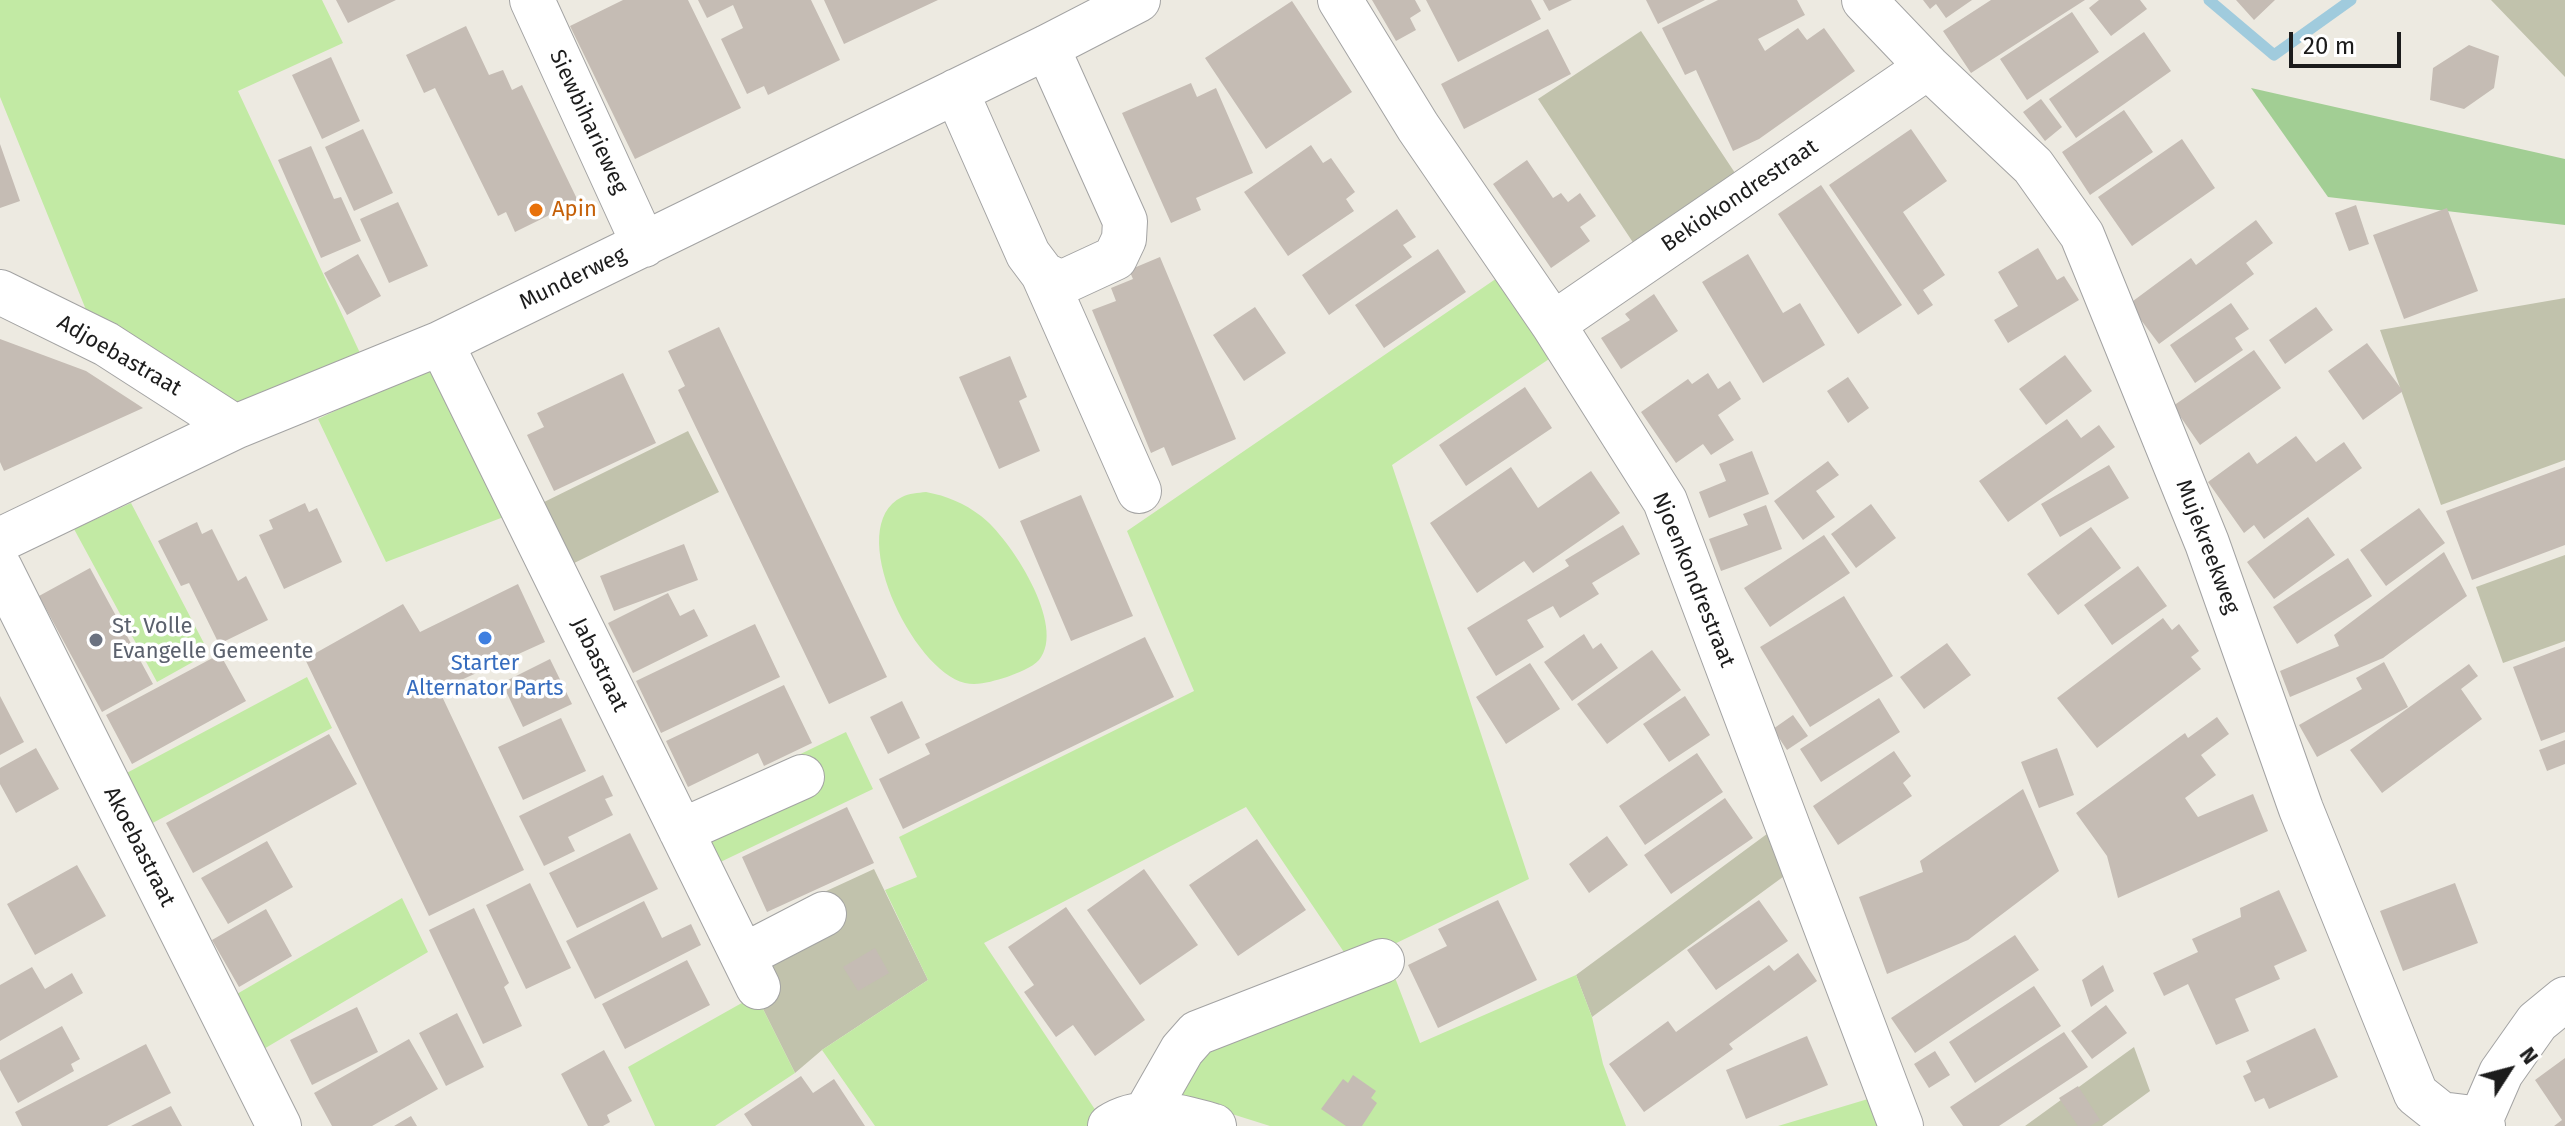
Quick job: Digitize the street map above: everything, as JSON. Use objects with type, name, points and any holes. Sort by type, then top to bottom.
[{"type":"street","name":"Siewbiharieweg","points":[[532,0],[644,245]]},
{"type":"street","name":"Munderweg","points":[[0,540],[235,427],[441,343],[1138,0]]},
{"type":"street","name":"Njoenkondrestraat","points":[[1340,0],[1418,127],[1553,324],[1665,501],[1901,1126]]},
{"type":"street","name":"Mujekreekweg","points":[[1864,0],[1928,67],[2033,166],[2082,235],[2207,543],[2301,809],[2416,1094],[2441,1114],[2482,1123]]},
{"type":"street","points":[[1043,274],[1061,283],[1115,258],[1124,239],[1125,221],[1047,47]]},
{"type":"street","name":"Bekiokondrestraat","points":[[1553,324],[1928,67]]},
{"type":"street","points":[[956,91],[1028,254],[1043,274],[1139,491]]},
{"type":"street","name":"Adjoebastraat","points":[[0,292],[106,344],[235,427]]},
{"type":"street","name":"Jabastraat","points":[[441,343],[750,972],[824,914]]},
{"type":"street","name":"Akoebastraat","points":[[0,568],[279,1126]]},
{"type":"street","points":[[681,831],[802,777]]},
{"type":"street","points":[[1128,1119],[1197,1033],[1382,961]]},
{"type":"street","points":[[2482,1123],[2501,1073],[2537,1022],[2565,999]]},
{"type":"street","points":[[1128,1119],[1179,1116],[1214,1126]]},
{"type":"shaded area","points":[[2491,0],[2565,0],[2565,77]]},
{"type":"shaded area","points":[[1641,31],[1737,176],[1634,244],[1538,99]]},
{"type":"shaded area","points":[[2565,298],[2565,460],[2441,505],[2380,330]]},
{"type":"shaded area","points":[[688,431],[719,492],[564,568],[534,507]]},
{"type":"shaded area","points":[[2565,555],[2565,641],[2503,663],[2476,587]]},
{"type":"shaded area","points":[[1775,828],[1791,871],[1592,1017],[1576,975]]},
{"type":"shaded area","points":[[874,869],[928,980],[822,1050],[795,1073],[756,995],[744,929]]},
{"type":"shaded area","points":[[2134,1047],[2150,1091],[2102,1126],[2025,1126]]},
{"type":"green space","points":[[0,0],[322,0],[343,43],[238,91],[360,353],[234,412],[99,342],[0,97]]},
{"type":"green space","points":[[2251,88],[2565,159],[2565,225],[2328,197]]},
{"type":"green space","points":[[1500,276],[1555,355],[1392,465],[1529,879],[1384,949],[1420,1043],[1576,975],[1626,1126],[1270,1126],[1178,1097],[1206,1033],[1352,964],[1246,807],[984,943],[1102,1120],[1093,1126],[875,1126],[822,1050],[928,980],[885,890],[917,877],[899,837],[1194,691],[1127,531]]},
{"type":"green space","points":[[423,369],[437,370],[514,513],[386,562],[318,419]]},
{"type":"green space","points":[[926,492],[955,501],[981,516],[1006,543],[1031,583],[1041,605],[1046,645],[1039,660],[1024,670],[991,681],[965,683],[945,673],[906,627],[882,565],[879,537],[885,513],[902,497]]},
{"type":"green space","points":[[131,503],[209,653],[157,682],[74,529]]},
{"type":"green space","points":[[307,677],[332,728],[147,826],[121,776]]},
{"type":"green space","points":[[846,732],[873,789],[710,867],[683,811]]},
{"type":"green space","points":[[402,898],[428,952],[257,1053],[230,998]]},
{"type":"green space","points":[[756,995],[795,1073],[715,1126],[655,1126],[628,1067]]},
{"type":"green space","points":[[1878,1096],[1890,1126],[1778,1126]]},
{"type":"building","points":[[336,0],[396,0],[348,23]]},
{"type":"building","points":[[623,0],[688,0],[741,108],[635,159],[570,26]]},
{"type":"building","points":[[698,0],[811,0],[840,60],[768,95],[764,86],[747,94],[721,39],[743,28],[733,5],[707,18]]},
{"type":"building","points":[[824,0],[938,0],[844,44]]},
{"type":"building","points":[[1372,0],[1415,0],[1421,11],[1410,18],[1416,30],[1396,41]]},
{"type":"building","points":[[1426,0],[1531,0],[1541,19],[1458,62]]},
{"type":"building","points":[[1543,0],[1572,0],[1549,11]]},
{"type":"building","points":[[1646,0],[1705,0],[1658,24]]},
{"type":"building","points":[[1718,0],[1797,0],[1805,15],[1758,39],[1765,51],[1798,28],[1807,40],[1824,28],[1855,71],[1759,139],[1733,151],[1696,70],[1685,75],[1662,28]]},
{"type":"building","points":[[1923,0],[1972,0],[1946,18],[1936,4],[1930,9]]},
{"type":"building","points":[[1991,0],[2085,0],[1971,73],[1943,31]]},
{"type":"building","points":[[2099,0],[2140,0],[2147,9],[2111,36],[2089,8]]},
{"type":"building","points":[[2236,0],[2275,0],[2254,20]]},
{"type":"building","points":[[1292,1],[1352,92],[1266,149],[1205,58]]},
{"type":"building","points":[[2072,12],[2099,52],[2027,100],[2000,59]]},
{"type":"building","points":[[466,26],[489,75],[503,70],[512,90],[522,85],[578,201],[515,232],[506,212],[498,216],[435,88],[424,93],[406,55]]},
{"type":"building","points":[[1548,29],[1571,74],[1464,129],[1441,84]]},
{"type":"building","points":[[2144,32],[2171,71],[2076,138],[2049,99]]},
{"type":"building","points":[[2469,45],[2499,56],[2494,88],[2464,109],[2430,100],[2433,68]]},
{"type":"building","points":[[331,57],[360,121],[322,139],[292,75]]},
{"type":"building","points":[[1191,83],[1197,97],[1216,88],[1253,173],[1196,198],[1201,210],[1171,223],[1122,113]]},
{"type":"building","points":[[2041,99],[2062,127],[2045,141],[2023,112]]},
{"type":"building","points":[[2124,110],[2153,152],[2090,195],[2062,152]]},
{"type":"building","points":[[363,129],[393,193],[354,211],[325,147]]},
{"type":"building","points":[[1911,129],[1947,181],[1903,212],[1945,275],[1923,290],[1933,305],[1918,315],[1829,185]]},
{"type":"building","points":[[2182,139],[2215,188],[2132,246],[2098,197]]},
{"type":"building","points":[[0,144],[20,201],[0,208]]},
{"type":"building","points":[[1311,145],[1323,163],[1331,158],[1355,192],[1346,199],[1354,211],[1288,256],[1244,192]]},
{"type":"building","points":[[311,146],[334,199],[341,197],[361,241],[321,258],[278,160]]},
{"type":"building","points":[[1527,160],[1553,198],[1561,193],[1568,202],[1580,193],[1596,216],[1580,227],[1590,241],[1551,268],[1493,184]]},
{"type":"building","points":[[1821,185],[1902,305],[1858,334],[1778,214]]},
{"type":"building","points":[[398,202],[428,266],[389,283],[360,219]]},
{"type":"building","points":[[2356,205],[2369,244],[2349,251],[2335,213]]},
{"type":"building","points":[[2447,208],[2478,291],[2404,319],[2373,235]]},
{"type":"building","points":[[1397,209],[1416,237],[1403,245],[1412,257],[1329,315],[1302,275]]},
{"type":"building","points":[[2256,220],[2273,243],[2246,263],[2254,274],[2159,344],[2129,304],[2191,258],[2196,265]]},
{"type":"building","points":[[2038,248],[2057,280],[2064,276],[2079,300],[2008,343],[1994,320],[2018,306],[1998,272]]},
{"type":"building","points":[[1438,249],[1466,292],[1384,348],[1355,305]]},
{"type":"building","points":[[358,254],[381,296],[347,315],[324,273]]},
{"type":"building","points":[[1748,254],[1783,313],[1800,303],[1825,345],[1763,383],[1702,282]]},
{"type":"building","points":[[1160,257],[1236,439],[1172,466],[1164,447],[1151,453],[1092,310],[1116,301],[1111,288],[1133,279],[1129,270]]},
{"type":"building","points":[[1654,294],[1678,331],[1621,369],[1601,338],[1630,320],[1625,314]]},
{"type":"building","points":[[2231,303],[2249,329],[2235,338],[2243,350],[2195,383],[2170,345]]},
{"type":"building","points":[[1255,307],[1286,353],[1244,381],[1213,335]]},
{"type":"building","points":[[2316,307],[2333,330],[2285,364],[2269,340]]},
{"type":"building","points":[[719,327],[887,677],[829,704],[678,390],[685,386],[668,351]]},
{"type":"building","points":[[0,339],[86,371],[143,408],[4,471],[0,462]]},
{"type":"building","points":[[2367,343],[2403,391],[2363,420],[2328,371]]},
{"type":"building","points":[[2254,350],[2281,388],[2200,445],[2173,406]]},
{"type":"building","points":[[2065,355],[2092,391],[2046,425],[2019,389]]},
{"type":"building","points":[[1010,356],[1027,397],[1019,401],[1040,451],[999,469],[959,377]]},
{"type":"building","points":[[623,373],[656,443],[554,491],[527,435],[544,427],[537,413]]},
{"type":"building","points":[[1708,373],[1718,389],[1730,381],[1741,399],[1718,415],[1734,440],[1711,455],[1703,444],[1676,463],[1641,412],[1688,379],[1692,384]]},
{"type":"building","points":[[1848,377],[1869,408],[1848,423],[1827,391]]},
{"type":"building","points":[[1525,387],[1552,428],[1466,486],[1439,445]]},
{"type":"building","points":[[2067,419],[2081,438],[2099,425],[2115,447],[2008,522],[1979,481]]},
{"type":"building","points":[[2296,436],[2316,462],[2344,442],[2362,468],[2264,539],[2254,525],[2244,533],[2208,482],[2249,452],[2257,464]]},
{"type":"building","points":[[1752,451],[1769,494],[1709,518],[1699,492],[1726,481],[1719,464]]},
{"type":"building","points":[[1828,461],[1839,475],[1816,491],[1835,517],[1803,540],[1774,501]]},
{"type":"building","points":[[2109,465],[2129,498],[2060,537],[2041,504]]},
{"type":"building","points":[[1511,467],[1538,508],[1591,471],[1620,513],[1533,573],[1524,561],[1477,593],[1430,523]]},
{"type":"building","points":[[2565,467],[2565,545],[2472,580],[2446,511]]},
{"type":"building","points":[[1081,495],[1133,616],[1071,641],[1020,521]]},
{"type":"building","points":[[305,503],[309,512],[317,508],[342,562],[284,589],[259,535],[273,529],[269,520]]},
{"type":"building","points":[[1871,504],[1896,538],[1856,568],[1831,534]]},
{"type":"building","points":[[1766,505],[1782,549],[1721,571],[1709,539],[1748,525],[1743,514]]},
{"type":"building","points":[[2419,508],[2445,543],[2386,586],[2360,550]]},
{"type":"building","points":[[2308,517],[2335,555],[2274,599],[2247,562]]},
{"type":"building","points":[[197,522],[202,534],[212,529],[238,581],[246,576],[268,620],[219,644],[189,583],[181,586],[158,541]]},
{"type":"building","points":[[1623,525],[1640,554],[1592,583],[1599,594],[1560,618],[1553,606],[1527,620],[1544,647],[1496,676],[1467,628],[1569,566],[1565,560]]},
{"type":"building","points":[[2091,527],[2121,568],[2058,615],[2027,574]]},
{"type":"building","points":[[1824,535],[1850,573],[1770,627],[1744,588]]},
{"type":"building","points":[[684,544],[698,580],[614,611],[600,576]]},
{"type":"building","points":[[2444,552],[2467,596],[2383,658],[2290,697],[2280,671],[2339,646],[2334,635]]},
{"type":"building","points":[[2348,558],[2372,596],[2297,644],[2273,607]]},
{"type":"building","points":[[2138,566],[2167,606],[2112,645],[2084,605]]},
{"type":"building","name":"St. Volle Evangelle Gemeente","points":[[90,568],[153,684],[102,712],[39,596]]},
{"type":"building","points":[[518,584],[545,642],[439,690],[524,870],[429,916],[305,659],[403,604],[420,632]]},
{"type":"building","points":[[668,593],[680,616],[694,609],[708,636],[633,673],[608,623]]},
{"type":"building","points":[[1844,596],[1893,676],[1810,727],[1760,647]]},
{"type":"building","points":[[2163,618],[2172,630],[2179,624],[2199,651],[2191,657],[2201,669],[2097,748],[2057,698]]},
{"type":"building","points":[[755,624],[780,677],[661,733],[636,681]]},
{"type":"building","points":[[1584,634],[1593,649],[1601,643],[1618,668],[1572,701],[1544,662]]},
{"type":"building","points":[[1145,637],[1174,697],[903,829],[879,779],[930,754],[925,744]]},
{"type":"building","points":[[1947,643],[1971,675],[1924,709],[1900,677]]},
{"type":"building","points":[[2565,647],[2565,732],[2541,741],[2513,667]]},
{"type":"building","points":[[1652,650],[1681,690],[1607,744],[1577,704]]},
{"type":"building","points":[[220,654],[246,701],[132,764],[106,715]]},
{"type":"building","points":[[550,659],[572,704],[523,727],[502,683]]},
{"type":"building","points":[[2384,662],[2408,707],[2317,757],[2299,725],[2362,689],[2356,678]]},
{"type":"building","points":[[1530,663],[1560,709],[1506,744],[1476,697]]},
{"type":"building","points":[[2469,664],[2478,676],[2461,689],[2482,719],[2382,793],[2350,750]]},
{"type":"building","points":[[784,685],[812,743],[764,766],[758,753],[688,787],[666,741]]},
{"type":"building","points":[[0,696],[24,742],[0,755]]},
{"type":"building","points":[[1685,696],[1710,735],[1669,762],[1643,724]]},
{"type":"building","points":[[1879,698],[1900,732],[1821,782],[1800,749]]},
{"type":"building","points":[[902,701],[920,738],[888,754],[870,717]]},
{"type":"building","points":[[1793,715],[1808,736],[1787,750],[1773,729]]},
{"type":"building","points":[[2217,717],[2229,734],[2201,755],[2216,775],[2185,798],[2198,817],[2253,794],[2268,831],[2118,898],[2107,856],[2076,813],[2185,733],[2188,738]]},
{"type":"building","points":[[561,718],[586,771],[523,800],[498,747]]},
{"type":"building","points":[[329,734],[357,784],[193,873],[166,823]]},
{"type":"building","points":[[2565,740],[2565,764],[2547,771],[2539,750]]},
{"type":"building","points":[[36,748],[59,789],[16,813],[0,784],[0,768]]},
{"type":"building","points":[[2057,748],[2074,795],[2039,808],[2021,762]]},
{"type":"building","points":[[1894,751],[1911,776],[1903,783],[1912,796],[1838,845],[1813,806]]},
{"type":"building","points":[[1697,753],[1723,792],[1645,845],[1619,806]]},
{"type":"building","points":[[603,775],[613,796],[605,799],[613,815],[568,837],[575,851],[544,866],[519,816]]},
{"type":"building","points":[[2023,789],[2059,871],[1968,940],[1887,974],[1859,897],[1923,872],[1920,861]]},
{"type":"building","points":[[1725,798],[1753,838],[1671,894],[1644,855]]},
{"type":"building","points":[[847,807],[874,863],[767,912],[742,857]]},
{"type":"building","points":[[630,833],[658,889],[577,928],[549,873]]},
{"type":"building","points":[[1607,836],[1628,865],[1589,893],[1569,864]]},
{"type":"building","points":[[1257,839],[1306,910],[1238,956],[1189,885]]},
{"type":"building","points":[[267,841],[293,887],[228,924],[201,878]]},
{"type":"building","points":[[77,865],[106,916],[35,955],[7,904]]},
{"type":"building","points":[[1144,869],[1198,945],[1140,985],[1087,910]]},
{"type":"building","points":[[530,883],[571,968],[526,989],[486,905]]},
{"type":"building","points":[[2455,883],[2478,943],[2403,971],[2380,911]]},
{"type":"building","points":[[2279,890],[2307,951],[2274,966],[2280,979],[2235,999],[2249,1031],[2216,1045],[2188,984],[2164,996],[2153,973],[2198,952],[2192,939],[2241,917],[2240,908]]},
{"type":"building","points":[[1498,900],[1537,980],[1438,1028],[1408,965],[1447,946],[1438,929]]},
{"type":"building","points":[[1759,900],[1788,941],[1716,990],[1687,950]]},
{"type":"building","points":[[644,901],[662,938],[691,924],[701,945],[595,999],[566,941]]},
{"type":"building","points":[[1066,907],[1145,1020],[1095,1056],[1073,1025],[1056,1037],[1024,992],[1034,985],[1008,947]]},
{"type":"building","points":[[474,908],[509,983],[504,987],[522,1026],[483,1044],[429,930]]},
{"type":"building","points":[[266,909],[292,956],[239,987],[212,940]]},
{"type":"building","points":[[2015,935],[2039,970],[1915,1053],[1891,1018]]},
{"type":"building","points":[[875,948],[889,973],[858,991],[843,967]]},
{"type":"building","points":[[1798,953],[1817,981],[1729,1044],[1733,1049],[1644,1112],[1609,1064],[1668,1021],[1676,1032],[1769,965],[1774,971]]},
{"type":"building","points":[[687,960],[710,1005],[625,1049],[602,1004]]},
{"type":"building","points":[[2103,965],[2114,991],[2091,1007],[2082,980]]},
{"type":"building","points":[[32,967],[45,989],[72,973],[83,993],[0,1041],[0,985]]},
{"type":"building","points":[[2034,986],[2061,1026],[1975,1083],[1949,1042]]},
{"type":"building","points":[[2106,1005],[2127,1033],[2092,1059],[2071,1031]]},
{"type":"building","points":[[357,1007],[378,1052],[312,1085],[290,1040]]},
{"type":"building","points":[[457,1013],[484,1067],[446,1086],[419,1033]]},
{"type":"building","points":[[62,1026],[80,1059],[71,1064],[74,1071],[18,1103],[0,1070],[0,1060]]},
{"type":"building","points":[[2315,1028],[2338,1077],[2269,1109],[2264,1098],[2255,1102],[2243,1076],[2251,1072],[2246,1061]]},
{"type":"building","points":[[2064,1032],[2088,1067],[1999,1126],[1963,1126],[1950,1107]]},
{"type":"building","points":[[1807,1036],[1828,1085],[1746,1119],[1726,1070]]},
{"type":"building","points":[[409,1039],[438,1089],[372,1126],[332,1126],[314,1093]]},
{"type":"building","points":[[146,1044],[171,1093],[107,1126],[22,1126],[15,1112]]},
{"type":"building","points":[[604,1050],[632,1101],[607,1115],[610,1122],[603,1126],[588,1126],[561,1074]]},
{"type":"building","points":[[1935,1051],[1950,1075],[1929,1088],[1914,1064]]},
{"type":"building","points":[[2565,1058],[2565,1126],[2554,1126],[2562,1120],[2535,1080]]},
{"type":"building","points":[[1353,1075],[1376,1091],[1371,1098],[1377,1103],[1362,1126],[1346,1126],[1321,1109],[1343,1079],[1348,1083]]},
{"type":"building","points":[[801,1076],[813,1093],[834,1079],[865,1126],[752,1126],[744,1114]]},
{"type":"building","points":[[2078,1086],[2100,1120],[2090,1126],[2078,1126],[2059,1098]]},
{"type":"building","points":[[171,1106],[182,1126],[131,1126]]},
{"type":"building","points":[[411,1116],[417,1126],[394,1126]]},
{"type":"waterway","points":[[2209,0],[2274,55],[2351,0]]},
{"type":"place","name":"Apin","points":[[536,210]]},
{"type":"place","name":"Starter Alternator Parts","points":[[485,638]]},
{"type":"place","name":"St. Volle Evangelle Gemeente","points":[[96,640]]}]
